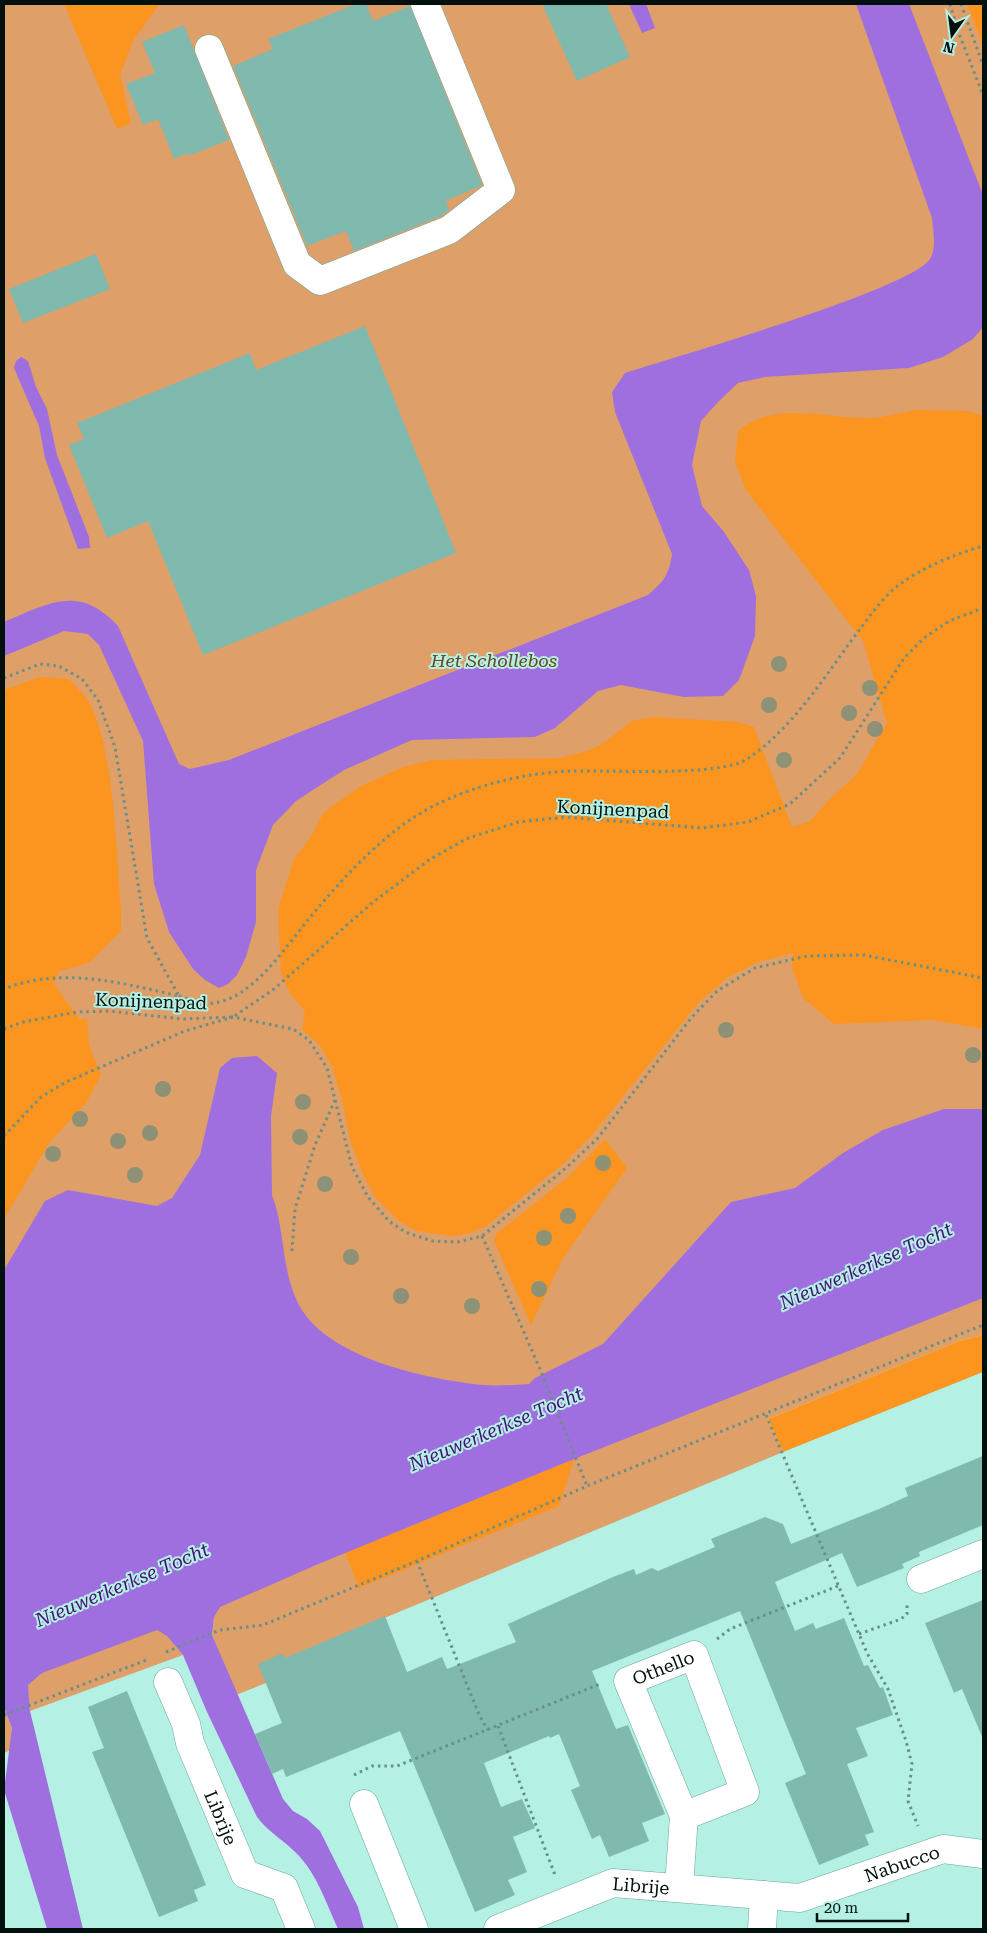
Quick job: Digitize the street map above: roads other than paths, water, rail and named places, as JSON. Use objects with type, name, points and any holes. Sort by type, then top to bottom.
[{"type":"street","points":[[209,49],[297,264],[320,282],[449,230],[501,190],[425,4]]},
{"type":"street","points":[[921,1579],[983,1554]]},
{"type":"street","name":"Othello","points":[[679,1887],[684,1816],[628,1681],[694,1656],[745,1792],[684,1816]]},
{"type":"street","name":"Librije","points":[[168,1682],[186,1724],[190,1744],[245,1874],[284,1888],[300,1929]]},
{"type":"street","points":[[364,1804],[414,1929]]},
{"type":"street","name":"Nabucco","points":[[764,1895],[800,1898],[943,1849],[983,1854]]},
{"type":"street","name":"Librije","points":[[498,1929],[614,1883],[764,1895]]},
{"type":"street","points":[[762,1929],[764,1895]]},
{"type":"water","points":[[629,4],[646,4],[655,28],[642,33]]},
{"type":"water","points":[[856,4],[909,4],[983,195],[983,327],[973,339],[943,357],[909,368],[765,377],[738,383],[701,421],[692,465],[702,506],[724,532],[749,570],[756,596],[755,636],[739,680],[723,696],[684,697],[621,685],[598,691],[555,728],[535,737],[412,740],[344,770],[296,801],[273,825],[256,870],[256,922],[246,957],[237,975],[228,984],[219,988],[205,980],[193,969],[169,932],[154,884],[143,741],[99,645],[88,634],[64,631],[4,656],[4,622],[35,609],[63,601],[77,601],[90,605],[104,613],[118,626],[179,764],[190,769],[229,760],[648,595],[665,577],[672,554],[615,412],[612,392],[625,373],[788,322],[838,304],[913,272],[930,259],[932,255],[934,239],[932,218]]},
{"type":"water","points":[[21,357],[28,361],[36,387],[47,409],[57,455],[89,537],[90,548],[78,549],[45,458],[39,426],[14,368],[16,361]]},
{"type":"water","name":"Nieuwerkerkse Tocht","points":[[257,1056],[277,1073],[271,1116],[272,1195],[279,1221],[288,1275],[297,1301],[310,1321],[329,1337],[352,1351],[378,1362],[406,1371],[460,1382],[489,1385],[529,1384],[535,1378],[603,1344],[731,1202],[795,1188],[843,1153],[883,1130],[944,1109],[983,1109],[983,1298],[574,1459],[316,1565],[220,1607],[214,1617],[212,1635],[283,1799],[293,1811],[307,1819],[320,1831],[358,1907],[364,1929],[338,1929],[312,1873],[295,1852],[257,1817],[207,1712],[183,1655],[167,1636],[157,1630],[42,1673],[28,1685],[30,1711],[83,1929],[47,1929],[4,1790],[12,1728],[4,1708],[4,1270],[45,1201],[68,1190],[157,1206],[172,1198],[200,1155],[220,1068],[232,1058]]},
{"type":"park label","name":"Het Schollebos","points":[[494,660]]}]
